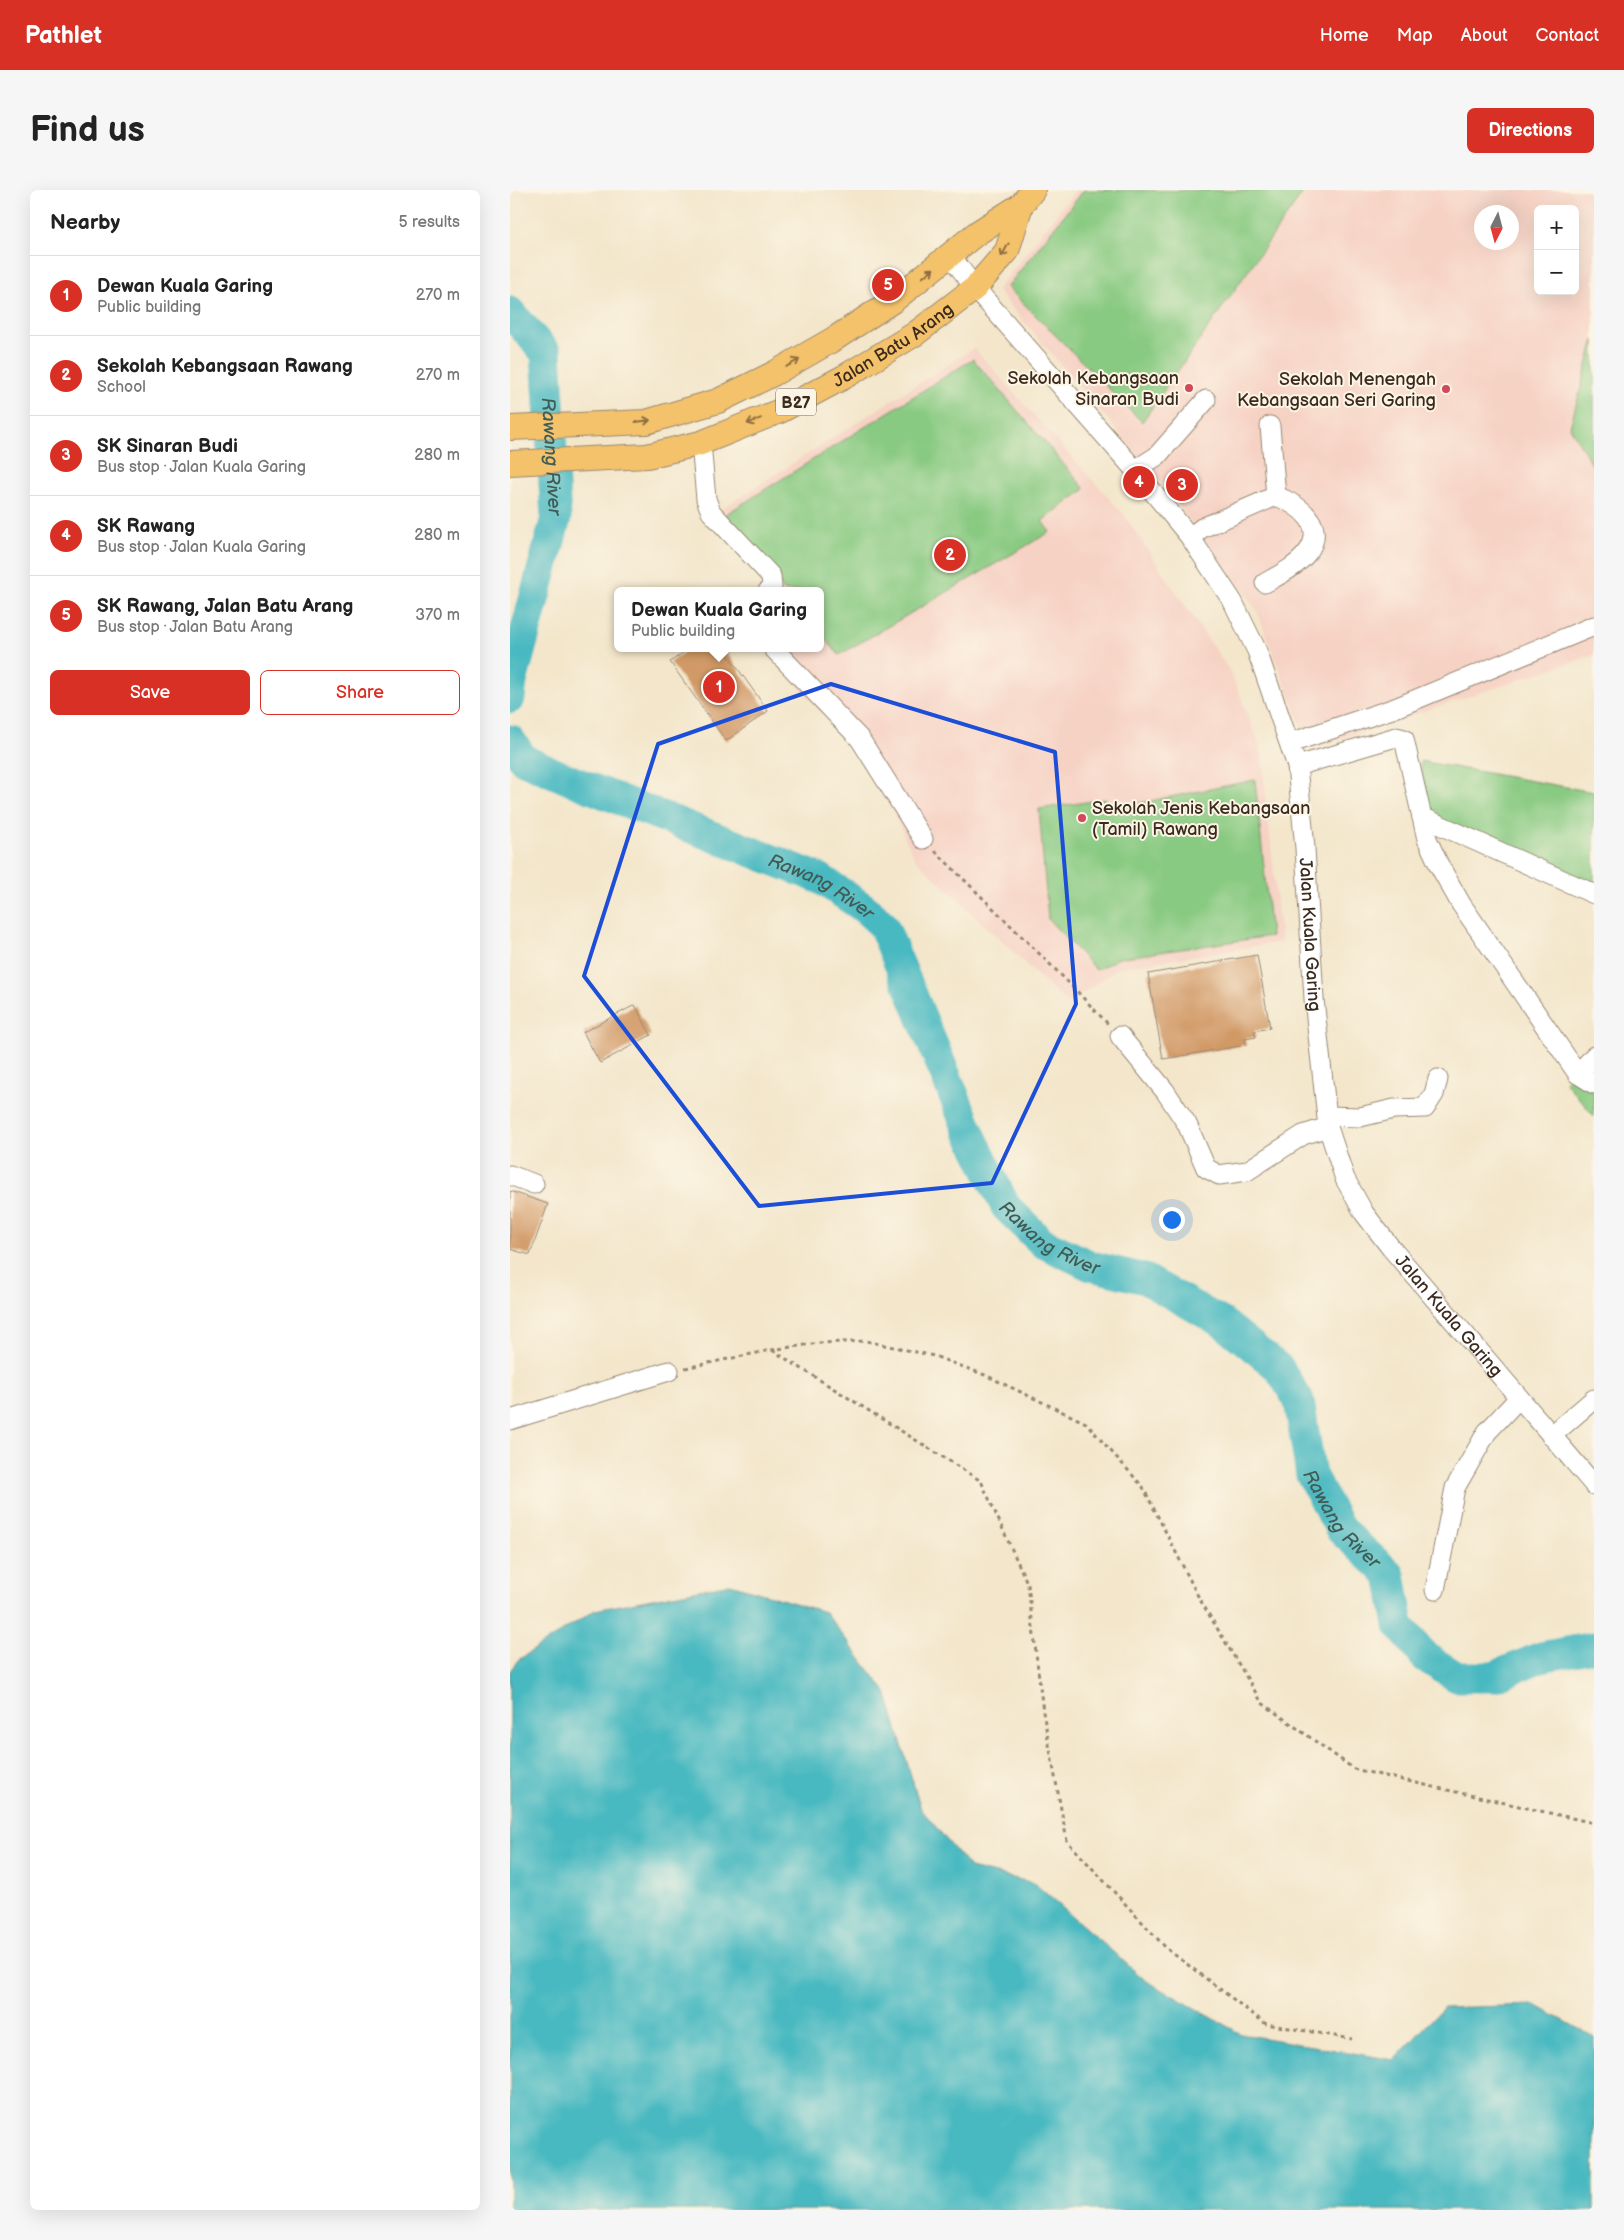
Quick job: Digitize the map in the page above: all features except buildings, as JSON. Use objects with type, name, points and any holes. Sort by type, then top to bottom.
[{"type":"main road","name":"Jalan Batu Arang","points":[[510,428],[646,422],[726,397],[773,374],[834,339],[894,300],[977,233],[1027,197]]},
{"type":"main road","name":"Jalan Batu Arang","points":[[510,463],[647,456],[701,443],[780,411],[844,377],[915,334],[975,288],[1007,251],[1027,197]]},
{"type":"street","name":"Jalan Kuala Garing","points":[[950,255],[975,288],[1135,470],[1190,537],[1232,602],[1257,651],[1297,766],[1305,848],[1314,999],[1327,1121],[1345,1179],[1364,1213],[1594,1485]]},
{"type":"street","points":[[1135,470],[1157,456],[1206,400]]},
{"type":"street","points":[[1270,426],[1276,496]]},
{"type":"street","points":[[701,443],[706,499],[711,512],[771,576],[772,587]]},
{"type":"street","points":[[1190,537],[1202,528],[1276,496],[1293,503],[1309,516],[1314,538],[1307,553],[1288,569],[1265,583]]},
{"type":"street","points":[[1290,743],[1395,708],[1594,626]]},
{"type":"street","points":[[777,652],[860,739],[923,839]]},
{"type":"street","points":[[1297,766],[1396,737],[1404,739],[1427,840],[1461,904],[1578,1074],[1594,1084]]},
{"type":"street","points":[[1422,818],[1594,894]]},
{"type":"street","points":[[1120,1036],[1165,1091],[1187,1124],[1206,1168],[1218,1175],[1247,1171],[1327,1121],[1360,1117],[1394,1109],[1425,1108],[1434,1094],[1438,1079]]},
{"type":"street","points":[[1578,1074],[1594,1056]]},
{"type":"street","points":[[510,1175],[534,1184]]},
{"type":"street","points":[[510,1420],[669,1372]]},
{"type":"street","points":[[1435,1590],[1455,1488],[1487,1432],[1519,1398]]},
{"type":"street","points":[[1551,1436],[1594,1399]]},
{"type":"path","points":[[923,839],[1120,1036]]},
{"type":"path","points":[[669,1372],[771,1350],[820,1343],[866,1341],[934,1356],[985,1375],[1086,1422],[1143,1487],[1200,1598],[1262,1703],[1354,1769],[1594,1823]]},
{"type":"path","points":[[771,1350],[981,1481],[1028,1585],[1043,1712],[1067,1841],[1167,1948],[1266,2024],[1352,2039]]},
{"type":"highlighted area","points":[[831,684],[1055,752],[1076,1004],[992,1183],[759,1206],[584,976],[658,744]]},
{"type":"shaded area","name":"Sekolah Menengah Kebangsaan Seri Garing","points":[[1076,190],[1594,190],[1594,655],[1310,749],[1256,609],[1164,486],[997,290]]},
{"type":"shaded area","points":[[974,348],[1124,515],[1231,673],[1261,748],[1281,942],[1118,968],[1068,1004],[915,859],[877,777],[769,652],[824,652],[824,587],[774,587],[715,513]]},
{"type":"green space","points":[[1084,190],[1304,191],[1142,422],[1007,287]]},
{"type":"green space","points":[[1594,340],[1594,468],[1570,427]]},
{"type":"green space","points":[[973,359],[1085,489],[1042,521],[1050,532],[839,655],[824,638],[824,587],[782,587],[723,516]]},
{"type":"green space","points":[[1420,761],[1594,792],[1594,891],[1430,819]]},
{"type":"green space","points":[[1255,780],[1271,936],[1119,958],[1096,970],[1048,919],[1039,809],[1106,799],[1110,809]]},
{"type":"green space","points":[[1594,1050],[1594,1116],[1565,1082]]},
{"type":"water","points":[[730,1584],[825,1612],[886,1692],[921,1809],[970,1868],[1034,1883],[1145,1980],[1241,2034],[1394,2060],[1443,2008],[1535,2005],[1594,2037],[1594,2210],[510,2210],[510,1671],[518,1660],[595,1610]]},
{"type":"waterway","name":"Rawang River","points":[[510,312],[546,353],[556,518],[512,681],[510,698]]},
{"type":"waterway","name":"Rawang River","points":[[510,740],[524,760],[821,879],[864,908],[883,925],[970,1134],[1006,1207],[1043,1243],[1091,1266],[1145,1279],[1223,1323],[1279,1368],[1299,1401],[1311,1475],[1341,1530],[1390,1575],[1399,1625],[1425,1657],[1457,1677],[1493,1677],[1541,1657],[1594,1647]]},
{"type":"place","name":"SK Rawang, Jalan Batu Arang","points":[[888,285]]},
{"type":"place","name":"Sekolah Kebangsaan Sinaran Budi","points":[[1189,388]]},
{"type":"place","name":"Sekolah Menengah Kebangsaan Seri Garing","points":[[1446,389]]},
{"type":"place","name":"SK Rawang","points":[[1139,482]]},
{"type":"place","name":"SK Sinaran Budi","points":[[1182,485]]},
{"type":"place","name":"Sekolah Kebangsaan Rawang","points":[[950,555]]},
{"type":"place","name":"Dewan Kuala Garing","points":[[719,687]]},
{"type":"place","name":"Sekolah Jenis Kebangsaan (Tamil) Rawang","points":[[1082,818]]}]
